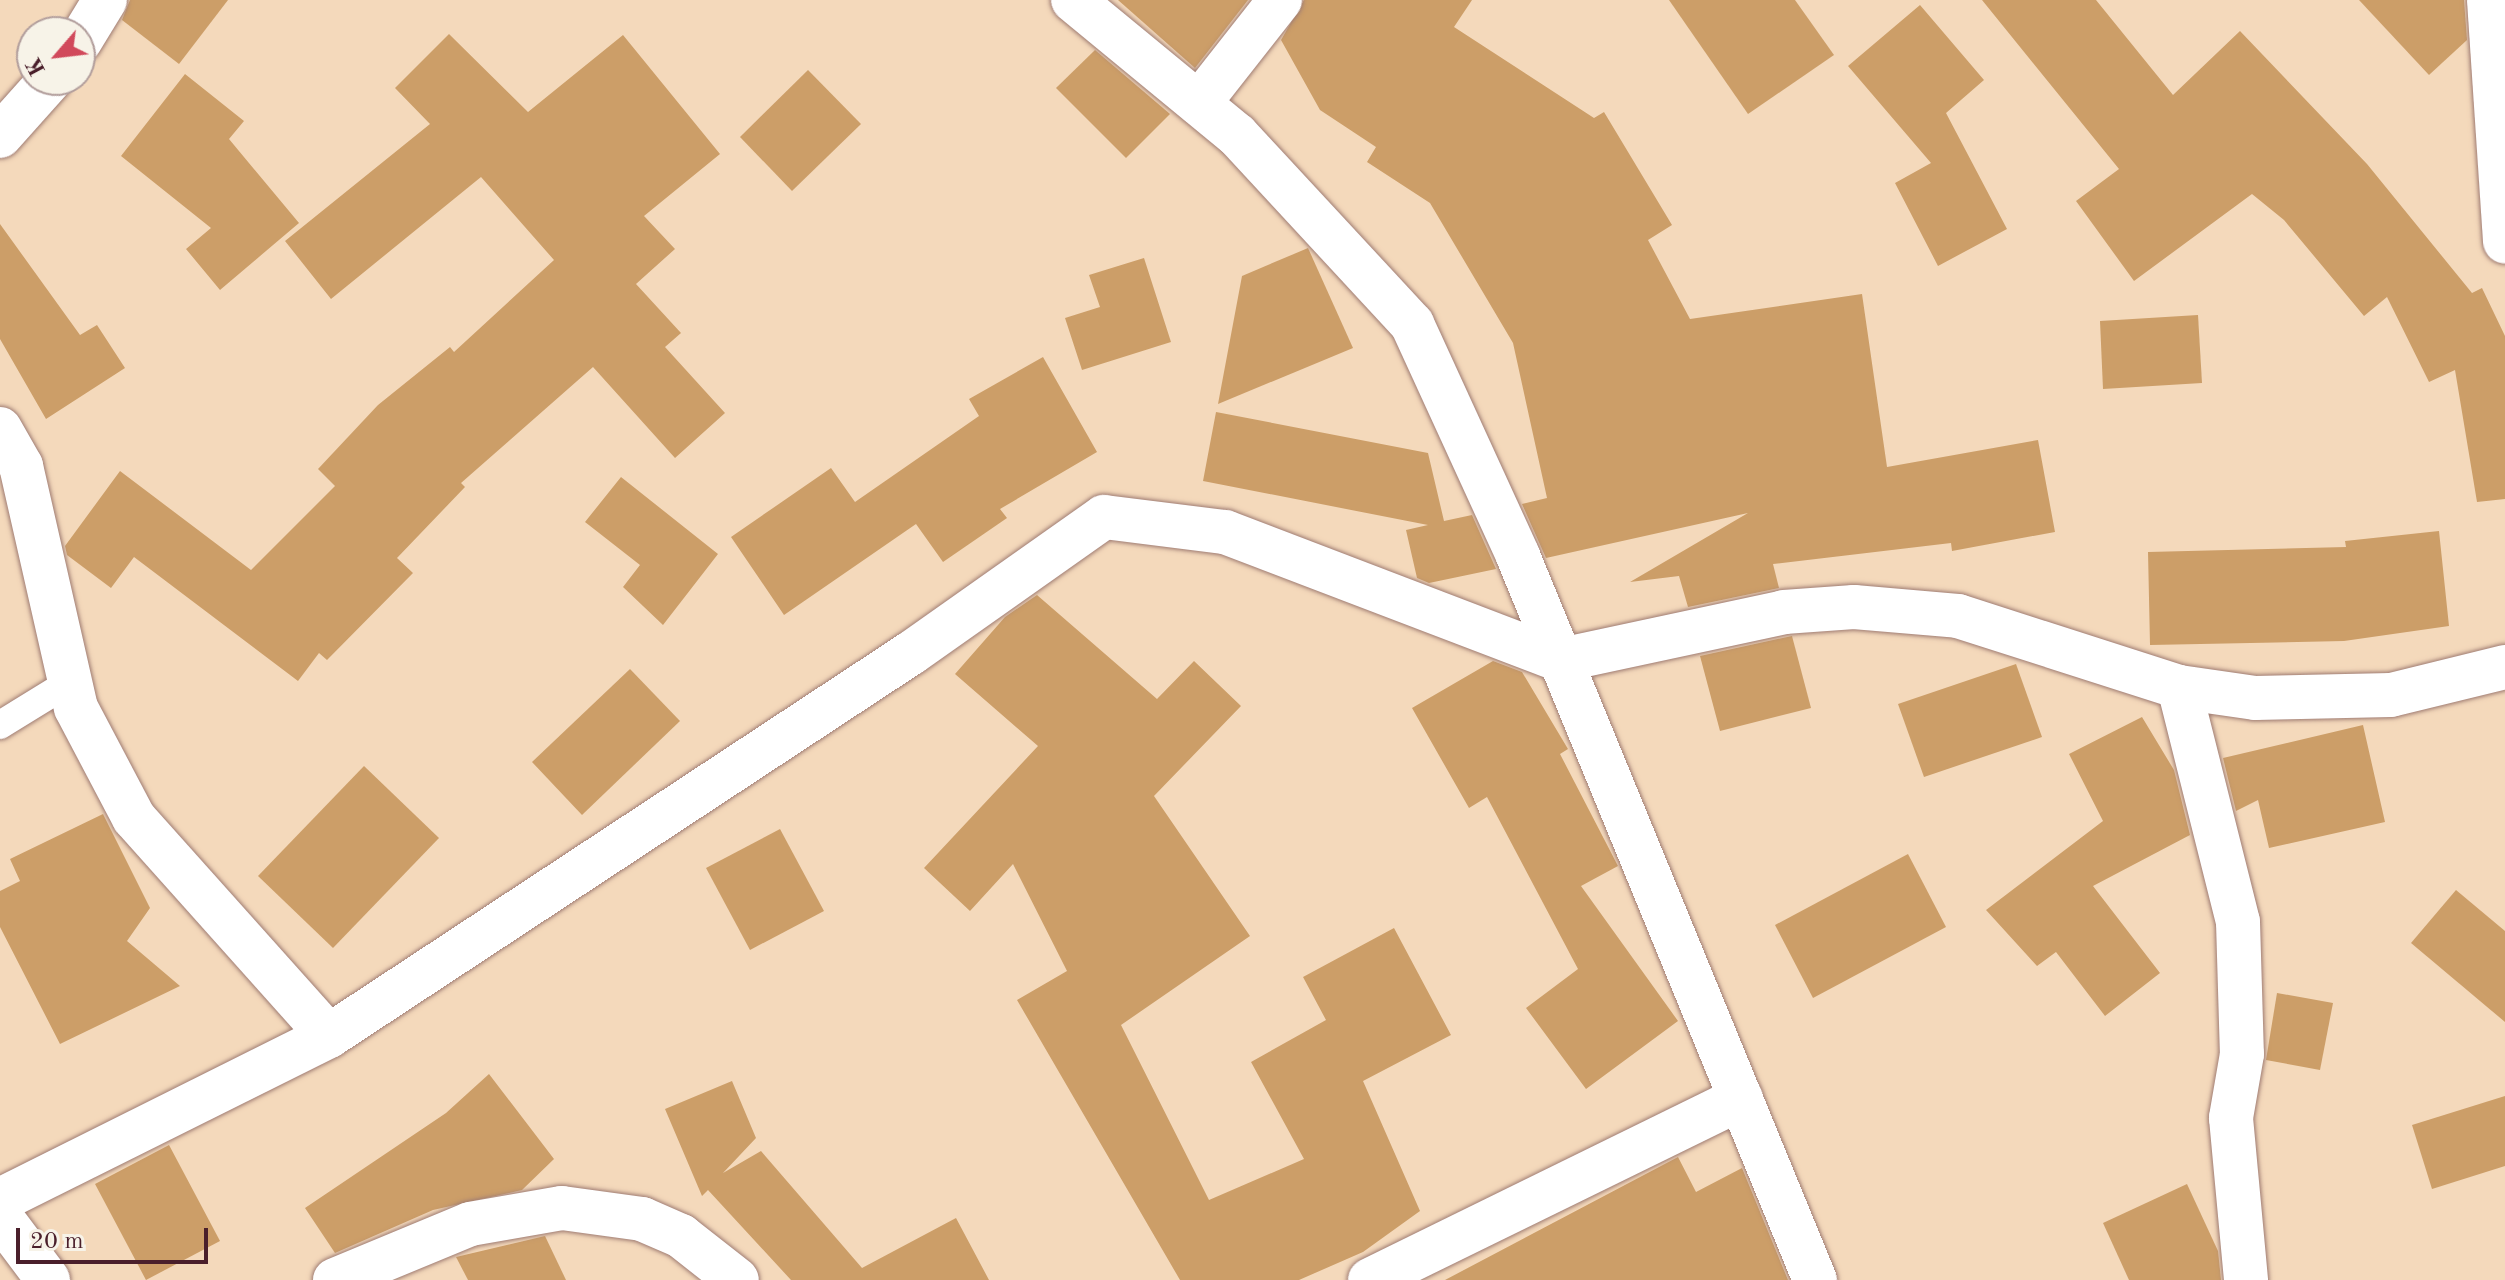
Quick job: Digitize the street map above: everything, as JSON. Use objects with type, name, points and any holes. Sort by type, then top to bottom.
[{"type":"street","points":[[1073,0],[1237,135],[1412,324],[1561,660],[1815,1280]]},
{"type":"street","points":[[1199,103],[1280,0]]},
{"type":"street","points":[[2489,0],[2505,241]]},
{"type":"street","points":[[0,136],[36,96]]},
{"type":"street","points":[[0,429],[21,466],[76,708],[134,818],[329,1036]]},
{"type":"street","points":[[0,1200],[329,1036],[1104,517],[1225,532],[1561,660],[1784,612],[1880,608],[2009,628],[2179,687],[2333,699],[2449,686],[2505,667]]},
{"type":"street","points":[[2179,687],[2238,922],[2243,1003],[2231,1118],[2246,1280]]},
{"type":"street","points":[[1370,1280],[1741,1098]]},
{"type":"street","points":[[335,1280],[470,1224],[562,1208],[642,1219],[681,1236],[737,1280]]},
{"type":"street","points":[[0,1216],[48,1280]]},
{"type":"lane","points":[[0,725],[70,682]]},
{"type":"building","points":[[130,0],[228,0],[179,64],[122,20]]},
{"type":"building","points":[[1118,0],[1248,0],[1195,68]]},
{"type":"building","points":[[1304,0],[1472,0],[1454,27],[1594,118],[1604,112],[1672,225],[1648,240],[1690,319],[1862,294],[1887,467],[2038,440],[2055,532],[1952,551],[1951,543],[1773,564],[1779,588],[1688,607],[1679,576],[1630,582],[1748,513],[1546,558],[1522,504],[1547,498],[1513,343],[1430,203],[1367,162],[1376,147],[1320,110],[1281,40]]},
{"type":"building","points":[[1669,0],[1795,0],[1834,55],[1748,114]]},
{"type":"building","points":[[1982,0],[2096,0],[2173,95],[2240,31],[2367,164],[2472,293],[2482,288],[2505,336],[2505,499],[2477,502],[2455,370],[2429,382],[2387,297],[2364,316],[2284,220],[2252,194],[2134,281],[2076,201],[2119,169]]},
{"type":"building","points":[[2359,0],[2464,0],[2467,40],[2429,75]]},
{"type":"building","points":[[1920,5],[1984,80],[1946,113],[2007,229],[1938,266],[1895,183],[1931,163],[1848,66]]},
{"type":"building","points":[[449,34],[528,112],[623,35],[720,154],[644,216],[675,249],[636,284],[681,333],[665,347],[725,413],[675,458],[593,367],[461,483],[465,487],[397,558],[413,573],[327,660],[319,653],[298,681],[134,557],[111,588],[67,555],[65,546],[120,471],[251,570],[335,486],[318,469],[378,405],[450,347],[454,352],[554,260],[481,177],[331,299],[285,241],[430,124],[395,88]]},
{"type":"building","points":[[1095,50],[1170,114],[1126,158],[1056,88]]},
{"type":"building","points":[[808,70],[861,124],[792,191],[740,137]]},
{"type":"building","points":[[185,74],[244,121],[229,139],[299,223],[220,290],[186,249],[211,228],[121,156]]},
{"type":"building","points":[[0,224],[80,335],[97,325],[125,368],[46,419],[0,339]]},
{"type":"building","points":[[1308,248],[1353,348],[1218,404],[1242,276]]},
{"type":"building","points":[[1144,258],[1171,342],[1082,370],[1065,318],[1100,307],[1089,275]]},
{"type":"building","points":[[2198,315],[2202,383],[2103,389],[2100,321]]},
{"type":"building","points":[[1043,357],[1097,452],[1000,509],[1007,518],[943,562],[916,524],[784,615],[731,537],[831,468],[855,502],[979,416],[969,399]]},
{"type":"building","points":[[1216,412],[1428,453],[1444,521],[1472,515],[1496,569],[1429,583],[1417,578],[1406,530],[1428,525],[1203,481]]},
{"type":"building","points":[[621,477],[718,554],[663,625],[623,587],[640,565],[585,522]]},
{"type":"building","points":[[2439,531],[2449,626],[2344,641],[2150,645],[2148,552],[2346,547],[2345,541]]},
{"type":"building","points":[[1037,595],[1157,699],[1194,661],[1241,706],[1154,796],[1250,936],[1121,1025],[1209,1200],[1304,1159],[1251,1062],[1326,1020],[1303,977],[1394,928],[1451,1035],[1363,1081],[1420,1211],[1363,1252],[1299,1280],[1180,1280],[1017,1000],[1067,971],[1013,864],[970,911],[924,868],[1038,746],[955,674],[1005,617]]},
{"type":"building","points":[[1792,636],[1811,708],[1720,731],[1700,656]]},
{"type":"building","points":[[1493,661],[1522,672],[1568,749],[1560,754],[1618,866],[1581,886],[1678,1021],[1586,1089],[1526,1008],[1578,969],[1487,797],[1469,808],[1412,708]]},
{"type":"building","points":[[2016,664],[2042,737],[1924,777],[1898,704]]},
{"type":"building","points":[[630,669],[680,721],[582,815],[532,762]]},
{"type":"building","points":[[2142,717],[2174,770],[2190,835],[2093,886],[2160,973],[2105,1016],[2056,952],[2037,966],[1986,910],[2103,821],[2069,754]]},
{"type":"building","points":[[2363,725],[2385,822],[2269,848],[2258,800],[2236,811],[2223,758]]},
{"type":"building","points":[[364,766],[439,838],[333,948],[258,876]]},
{"type":"building","points":[[103,814],[150,908],[127,941],[180,986],[60,1044],[0,927],[0,891],[20,881],[10,859]]},
{"type":"building","points":[[780,829],[824,911],[750,950],[706,868]]},
{"type":"building","points":[[1908,854],[1946,927],[1813,998],[1775,925]]},
{"type":"building","points":[[2456,890],[2505,931],[2505,1022],[2411,943]]},
{"type":"building","points":[[2277,993],[2333,1003],[2320,1070],[2266,1060]]},
{"type":"building","points":[[489,1074],[554,1159],[522,1190],[433,1210],[335,1253],[305,1208],[446,1113]]},
{"type":"building","points":[[732,1081],[756,1138],[723,1173],[761,1151],[862,1268],[956,1218],[989,1280],[791,1280],[708,1190],[702,1196],[665,1109]]},
{"type":"building","points":[[2505,1096],[2505,1166],[2432,1189],[2412,1125]]},
{"type":"building","points":[[169,1145],[220,1241],[146,1280],[95,1184]]},
{"type":"building","points":[[1678,1157],[1696,1192],[1742,1168],[1788,1280],[1445,1280]]},
{"type":"building","points":[[2187,1184],[2218,1251],[2221,1280],[2129,1280],[2103,1223]]},
{"type":"building","points":[[545,1236],[566,1280],[468,1280],[456,1257]]}]
